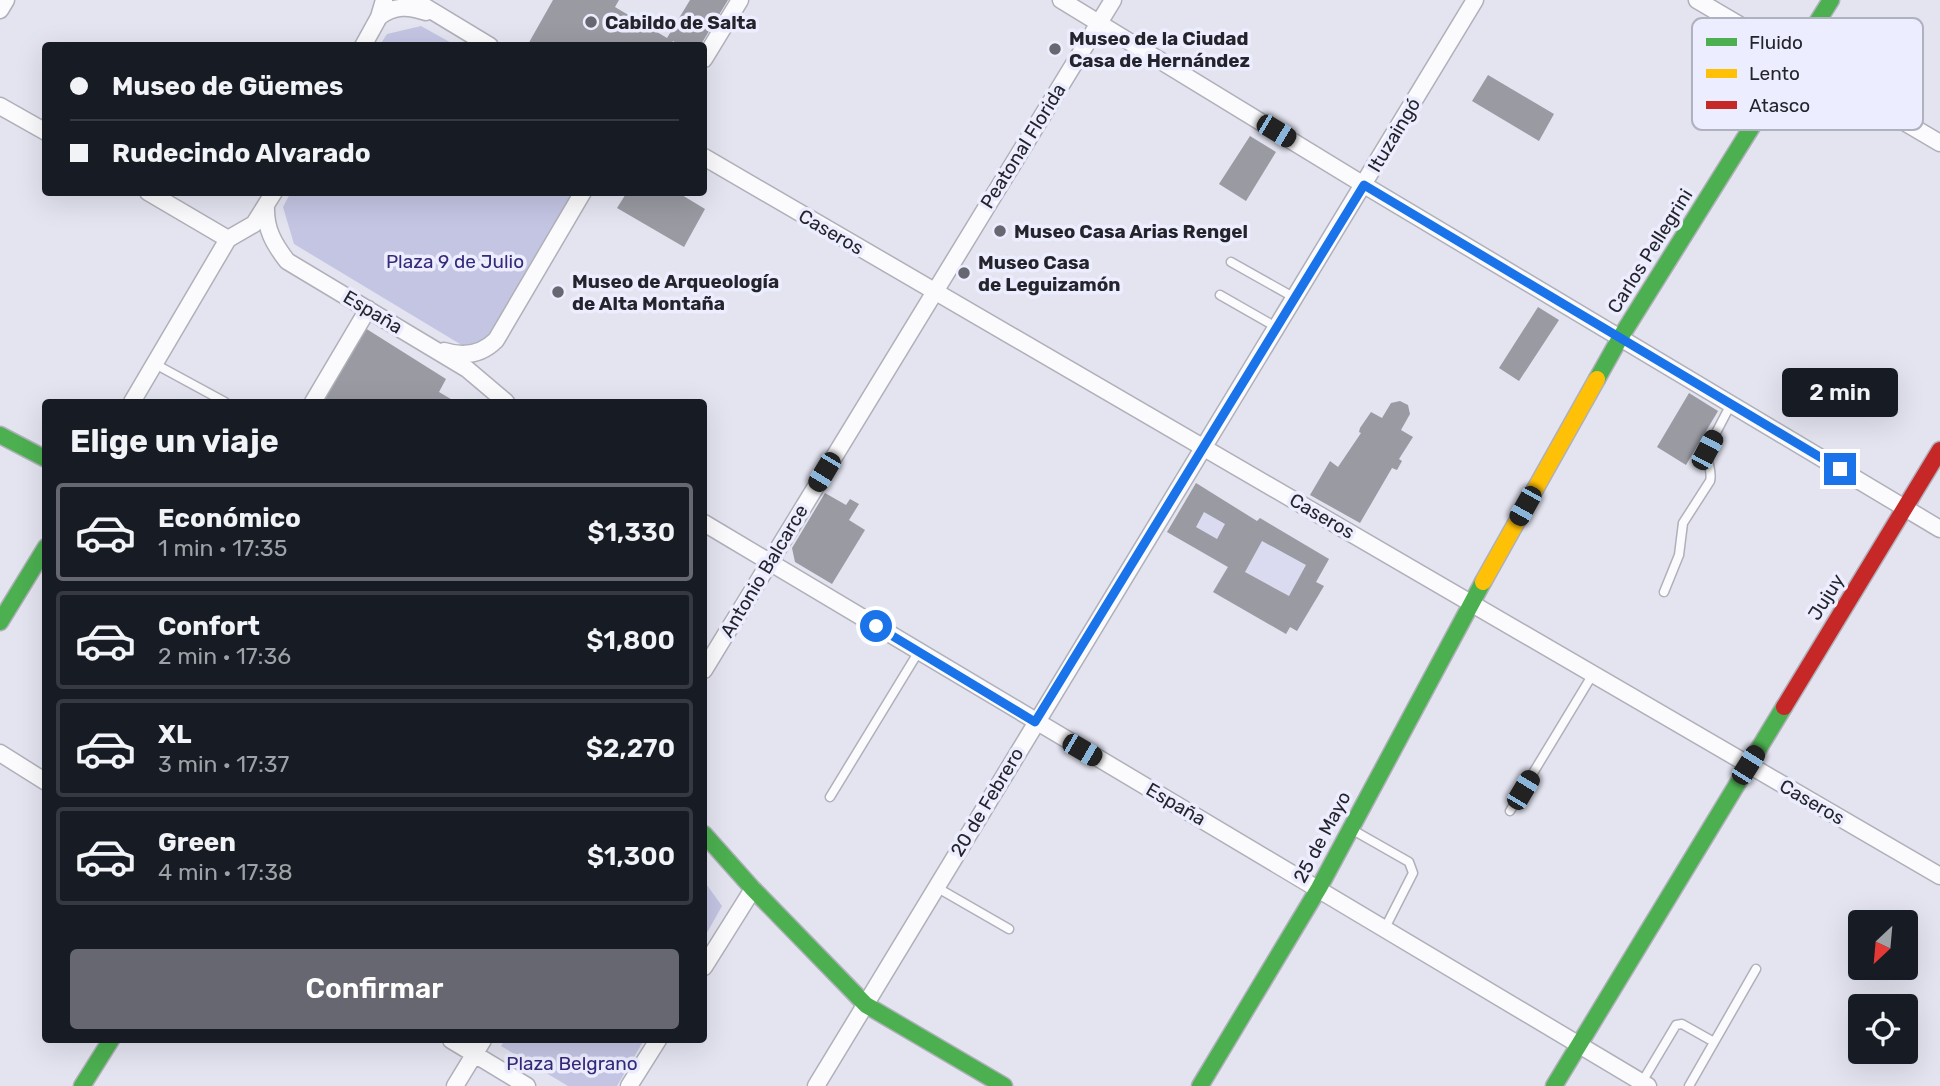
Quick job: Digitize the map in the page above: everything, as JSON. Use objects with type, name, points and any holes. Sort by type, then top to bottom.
[{"type":"main road","name":"Carlos Pellegrini","points":[[1820,18],[1831,0]]},
{"type":"main road","name":"Carlos Pellegrini","points":[[1471,603],[1620,338],[1751,130]]},
{"type":"main road","points":[[0,435],[42,457]]},
{"type":"main road","name":"Jujuy","points":[[1554,1086],[1940,450]]},
{"type":"main road","points":[[0,622],[42,554]]},
{"type":"main road","name":"25 de Mayo","points":[[1200,1086],[1319,888],[1471,603]]},
{"type":"main road","points":[[707,837],[866,1005],[1004,1086]]},
{"type":"main road","points":[[82,1086],[109,1043]]},
{"type":"street","points":[[0,10],[6,0]]},
{"type":"street","points":[[365,42],[379,17],[384,0]]},
{"type":"street","points":[[414,0],[483,42]]},
{"type":"street","points":[[707,54],[740,0]]},
{"type":"street","points":[[1061,0],[1364,185],[1940,529]]},
{"type":"street","name":"Peatonal Florida","points":[[933,292],[1113,0]]},
{"type":"street","name":"Ituzaingó","points":[[1203,447],[1475,0]]},
{"type":"street","points":[[1697,0],[1728,18]]},
{"type":"street","points":[[379,17],[393,9],[409,6],[442,17]]},
{"type":"street","points":[[0,106],[42,130]]},
{"type":"street","points":[[1918,130],[1940,143]]},
{"type":"street","name":"Caseros","points":[[707,159],[1940,876]]},
{"type":"street","points":[[155,196],[228,239]]},
{"type":"street","points":[[431,347],[459,355],[480,352],[491,346],[581,196]]},
{"type":"street","points":[[134,399],[228,239],[254,224],[270,199]]},
{"type":"street","name":"España","points":[[270,199],[265,218],[274,244],[288,261],[467,369],[498,399]]},
{"type":"street","name":"Antonio Balcarce","points":[[707,665],[933,292]]},
{"type":"street","points":[[315,399],[368,309]]},
{"type":"street","name":"20 de Febrero","points":[[816,1086],[1203,447]]},
{"type":"street","name":"España","points":[[707,525],[1645,1084]]},
{"type":"street","points":[[0,753],[42,779]]},
{"type":"street","points":[[707,962],[753,888]]},
{"type":"street","points":[[456,1043],[527,1086]]},
{"type":"street","points":[[455,1086],[481,1043]]},
{"type":"street","points":[[629,1086],[656,1043]]},
{"type":"lane","points":[[1231,262],[1295,298]]},
{"type":"lane","points":[[1220,295],[1276,327]]},
{"type":"lane","points":[[155,363],[220,399]]},
{"type":"lane","points":[[1664,592],[1679,555],[1684,523],[1712,475],[1707,450],[1731,404]]},
{"type":"lane","points":[[830,797],[919,652]]},
{"type":"lane","points":[[1510,811],[1593,674]]},
{"type":"lane","points":[[1351,828],[1409,862],[1412,867],[1413,873],[1385,928]]},
{"type":"lane","points":[[936,887],[1009,929]]},
{"type":"lane","points":[[1689,1086],[1756,969]]},
{"type":"lane","points":[[1645,1084],[1676,1025],[1682,1024],[1714,1042]]},
{"type":"shaded area","points":[[1196,483],[1257,521],[1260,518],[1329,559],[1316,582],[1324,586],[1297,631],[1291,627],[1286,634],[1213,592],[1227,567],[1167,532]]},
{"type":"green space","points":[[421,26],[450,42],[382,42],[387,34]]},
{"type":"green space","name":"Plaza 9 de Julio","points":[[289,196],[573,196],[488,338],[470,350],[294,244],[283,207]]},
{"type":"green space","points":[[707,885],[722,906],[707,933]]},
{"type":"green space","name":"Plaza Belgrano","points":[[503,1043],[642,1043],[617,1086],[568,1086],[501,1046]]},
{"type":"building","name":"Cabildo de Salta","points":[[553,0],[619,0],[615,7],[667,38],[690,0],[728,0],[702,42],[529,42]]},
{"type":"building","points":[[1488,75],[1554,114],[1539,141],[1472,101]]},
{"type":"building","points":[[1250,136],[1276,152],[1246,201],[1219,184]]},
{"type":"building","points":[[624,196],[684,196],[705,209],[684,247],[617,208]]},
{"type":"building","points":[[1538,307],[1559,320],[1519,381],[1499,368]]},
{"type":"building","points":[[365,328],[446,379],[439,392],[451,399],[322,399]]},
{"type":"building","points":[[1689,393],[1718,411],[1686,465],[1657,447]]},
{"type":"building","points":[[1400,401],[1408,405],[1410,414],[1401,430],[1413,437],[1399,459],[1402,461],[1397,470],[1392,468],[1360,523],[1310,495],[1330,461],[1338,467],[1361,433],[1360,428],[1371,412],[1382,418],[1391,403]]},
{"type":"building","points":[[1196,483],[1257,521],[1260,518],[1329,559],[1316,582],[1324,586],[1297,631],[1290,627],[1286,634],[1213,592],[1228,567],[1167,532]],"holes":[[[1204,512],[1225,524],[1217,539],[1196,527]],[[1262,541],[1306,565],[1289,596],[1245,572]]]},
{"type":"building","points":[[825,493],[846,505],[850,499],[859,504],[849,520],[865,530],[832,584],[795,562],[792,548]]},
{"type":"traffic: fast","points":[[1820,18],[1831,0]]},
{"type":"traffic: fast","points":[[1597,379],[1750,130]]},
{"type":"traffic: fast","points":[[0,435],[42,457]]},
{"type":"traffic: fast","points":[[0,622],[42,554]]},
{"type":"traffic: fast","points":[[1200,1086],[1319,888],[1483,582]]},
{"type":"traffic: fast","points":[[1554,1086],[1784,707]]},
{"type":"traffic: fast","points":[[707,837],[753,889],[866,1005],[1004,1086]]},
{"type":"traffic: fast","points":[[82,1086],[109,1043]]},
{"type":"traffic: slow","points":[[1483,582],[1597,379]]},
{"type":"traffic: jam","points":[[1784,707],[1940,450]]},
{"type":"place","name":"Cabildo de Salta","points":[[591,22]]},
{"type":"place","name":"Museo de la Ciudad Casa de Hernández","points":[[1055,49]]},
{"type":"place","name":"Museo Casa Arias Rengel","points":[[1000,231]]},
{"type":"place","name":"Museo Casa de Leguizamón","points":[[964,273]]},
{"type":"place","name":"Museo de Arqueología de Alta Montaña","points":[[558,292]]},
{"type":"route","points":[[876,626],[1035,722],[1364,185],[1840,469]]}]
